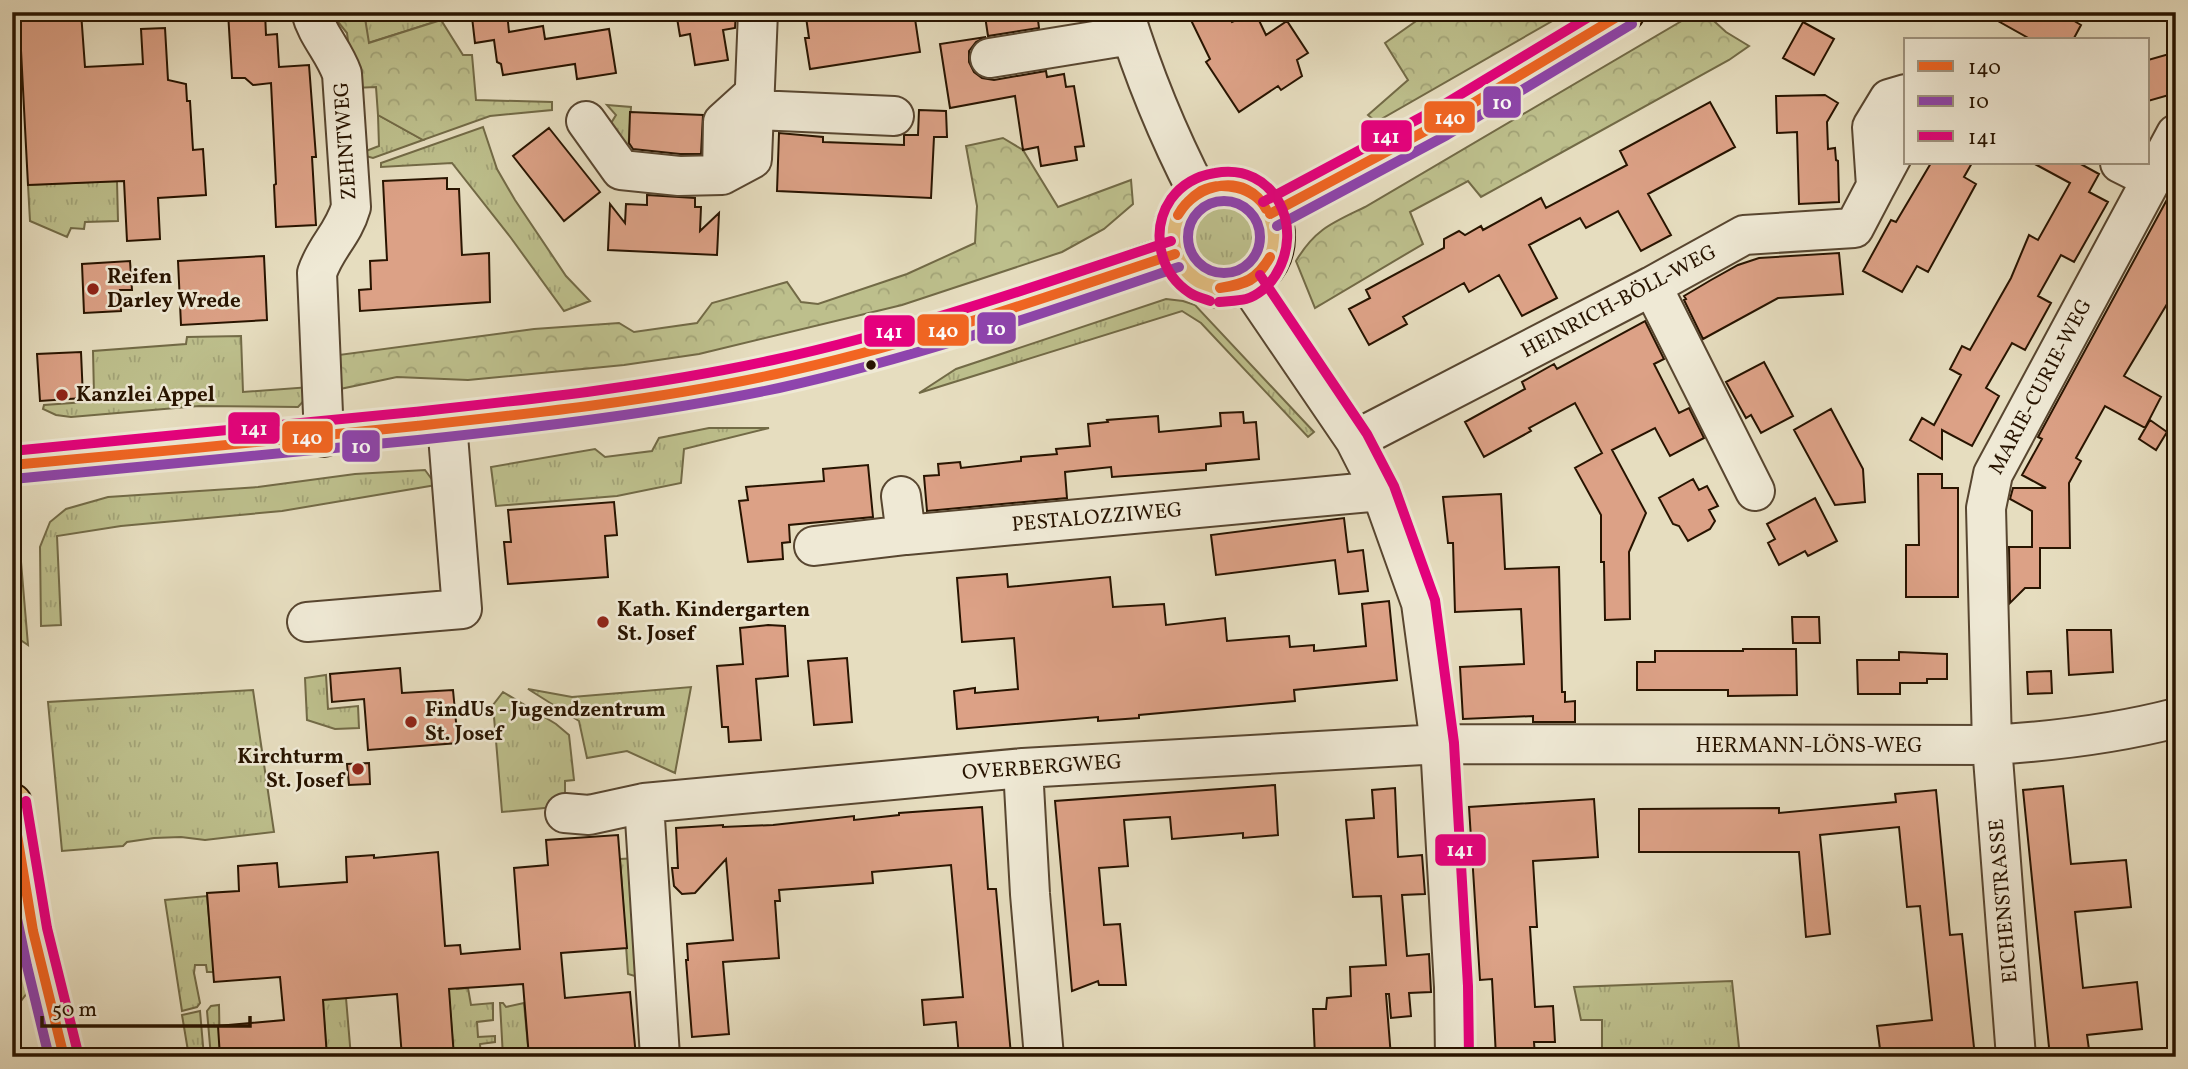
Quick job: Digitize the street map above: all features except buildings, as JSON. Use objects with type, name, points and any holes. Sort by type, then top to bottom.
[{"type":"main road","points":[[1270,214],[1440,123],[1625,12]]},
{"type":"main road","points":[[1217,186],[1238,188],[1251,193],[1270,214],[1276,240],[1273,253],[1259,275],[1248,283],[1234,288],[1204,285],[1181,267],[1175,254],[1172,236],[1175,219],[1184,204],[1198,193],[1217,186]]},
{"type":"main road","points":[[12,465],[324,437],[603,405],[690,391],[869,352],[984,318],[1175,254]]},
{"type":"main road","points":[[12,803],[15,855],[39,967],[64,1057]]},
{"type":"street","name":"ZEHNTWEG","points":[[310,12],[315,28],[336,55],[342,74],[351,207],[346,225],[322,257],[317,273],[324,437]]},
{"type":"street","points":[[586,121],[621,170],[679,176],[722,175],[752,159],[758,12]]},
{"type":"street","points":[[990,58],[1127,24],[1178,156],[1198,193]]},
{"type":"street","points":[[1876,186],[1872,127],[1889,99],[1904,95]]},
{"type":"street","points":[[754,102],[894,116]]},
{"type":"street","points":[[2150,125],[2176,118]]},
{"type":"street","name":"HEINRICH-BÖLL-WEG","points":[[1354,440],[1651,286],[1744,234],[1854,228],[1904,134]]},
{"type":"street","name":"MARIE-CURIE-WEG","points":[[2150,158],[2176,134]]},
{"type":"street","name":"MARIE-CURIE-WEG","points":[[1992,745],[1986,508],[1993,474],[2136,171]]},
{"type":"street","points":[[1248,283],[1354,440],[1381,491],[1421,603],[1440,744],[1454,987],[1455,1057]]},
{"type":"street","points":[[1651,286],[1755,491]]},
{"type":"street","points":[[307,622],[461,609],[447,423]]},
{"type":"street","name":"PESTALOZZIWEG","points":[[814,546],[1381,491]]},
{"type":"street","points":[[901,496],[906,535]]},
{"type":"street","name":"HERMANN-LÖNS-WEG","points":[[1440,744],[1992,745],[2067,740],[2140,728],[2176,718]]},
{"type":"street","name":"OVERBERGWEG","points":[[565,813],[589,815],[645,803],[1023,768],[1440,744]]},
{"type":"street","name":"EICHENSTRASSE","points":[[1992,745],[2016,1057]]},
{"type":"street","points":[[1023,768],[1030,894],[1044,1057]]},
{"type":"street","points":[[645,803],[660,1057]]},
{"type":"green space","points":[[330,12],[364,12],[369,43],[441,20],[463,55],[472,55],[476,100],[552,102],[552,110],[490,116],[423,140],[378,115],[376,87],[354,88],[347,33]]},
{"type":"green space","points":[[364,12],[441,12],[441,20],[368,43]]},
{"type":"green space","points":[[1429,12],[1568,12],[1376,122],[1368,115],[1408,80],[1385,43]]},
{"type":"green space","points":[[1697,12],[1704,12],[1726,32],[1749,46],[1729,60],[1481,197],[1468,181],[1410,212],[1423,244],[1315,308],[1296,261],[1317,234]]},
{"type":"green space","points":[[607,105],[631,107],[628,153],[608,128],[616,115]]},
{"type":"green space","points":[[378,115],[423,140],[373,158],[358,154],[379,146]]},
{"type":"green space","points":[[483,127],[497,169],[515,200],[566,276],[590,301],[564,311],[452,163],[381,167],[381,163]]},
{"type":"green space","points":[[1003,138],[1023,150],[1058,207],[1131,180],[1133,204],[1104,229],[1062,252],[902,305],[699,354],[624,365],[468,380],[397,377],[340,389],[331,356],[534,329],[619,323],[634,332],[697,323],[712,303],[787,282],[801,302],[818,304],[907,274],[975,243],[977,206],[966,146]]},
{"type":"green space","points":[[117,181],[118,221],[85,222],[84,229],[71,228],[67,237],[30,221],[28,185]]},
{"type":"green space","points":[[1218,206],[1230,206],[1247,215],[1254,226],[1254,250],[1247,261],[1230,270],[1218,270],[1206,265],[1197,256],[1192,244],[1192,232],[1197,220],[1206,211]]},
{"type":"green space","points":[[1166,299],[1195,305],[1314,432],[1308,437],[1201,323],[1182,311],[919,393],[956,369]]},
{"type":"green space","points":[[241,336],[243,392],[310,387],[310,394],[298,407],[199,406],[71,417],[56,415],[43,409],[44,405],[86,402],[94,395],[93,351],[186,344],[187,337]]},
{"type":"green space","points":[[709,428],[769,428],[684,449],[681,483],[617,496],[496,506],[491,467],[595,449],[605,457],[652,451],[659,438]]},
{"type":"green space","points":[[425,470],[436,485],[282,511],[121,526],[57,536],[61,625],[41,626],[40,547],[50,522],[66,509],[108,497],[258,487],[355,474]]},
{"type":"green space","points":[[12,545],[21,562],[28,645],[16,637]]},
{"type":"green space","points":[[326,675],[328,709],[358,706],[359,728],[335,729],[307,720],[305,678]]},
{"type":"green space","points":[[691,687],[675,773],[627,751],[587,758],[579,721],[528,689],[572,697]]},
{"type":"green space","points":[[253,690],[274,832],[205,840],[154,838],[127,842],[123,846],[62,851],[48,702]]},
{"type":"green space","points":[[503,692],[556,724],[569,735],[574,780],[565,781],[565,806],[502,812],[493,705]]},
{"type":"green space","points":[[638,858],[638,977],[628,974],[620,859]]},
{"type":"green space","points":[[207,896],[214,972],[207,972],[206,965],[195,965],[200,1003],[197,1007],[182,1011],[165,900]]},
{"type":"green space","points":[[12,923],[27,993],[18,1005],[12,976]]},
{"type":"green space","points":[[455,972],[457,989],[468,988],[471,1005],[493,1003],[493,1020],[477,1022],[478,1037],[495,1036],[495,1042],[480,1044],[481,1057],[454,1057],[447,973]]},
{"type":"green space","points":[[1732,981],[1740,1057],[1588,1057],[1587,1050],[1602,1049],[1602,1020],[1581,1020],[1574,987]]},
{"type":"green space","points":[[331,982],[332,999],[346,998],[351,1057],[327,1057],[321,983]]},
{"type":"green space","points":[[500,1003],[506,1007],[524,1003],[529,1057],[503,1057]]},
{"type":"green space","points":[[219,1005],[220,1057],[211,1057],[207,1011],[211,1006]]},
{"type":"green space","points":[[200,1011],[204,1057],[189,1057],[182,1015]]},
{"type":"transit line","name":"141","points":[[1263,202],[1433,111],[1597,12]]},
{"type":"transit line","name":"140","points":[[1270,214],[1440,123],[1625,12]]},
{"type":"transit line","name":"10","points":[[1277,226],[1447,135],[1632,24]]},
{"type":"transit line","name":"141","points":[[1210,301],[1190,293],[1171,274],[1161,250],[1161,224],[1171,199],[1185,185],[1208,174],[1236,172],[1254,178],[1269,188],[1279,202],[1285,219],[1287,238],[1284,257],[1266,287],[1246,299],[1219,302]]},
{"type":"transit line","name":"140","points":[[1178,215],[1201,191],[1218,186],[1246,191],[1266,209]]},
{"type":"transit line","name":"140","points":[[1178,215],[1196,195],[1221,186],[1247,189],[1266,209]]},
{"type":"transit line","name":"10","points":[[1231,201],[1250,211],[1258,223],[1260,237],[1258,251],[1250,263],[1238,271],[1217,273],[1198,263],[1190,251],[1188,230],[1198,211],[1210,203],[1231,201]]},
{"type":"transit line","name":"141","points":[[12,451],[459,407],[594,391],[729,369],[874,335],[973,306],[1171,241]]},
{"type":"transit line","name":"140","points":[[12,465],[506,416],[596,405],[731,383],[827,362],[927,335],[1175,254]]},
{"type":"transit line","name":"140","points":[[1220,288],[1237,285],[1255,277],[1270,257]]},
{"type":"transit line","name":"140","points":[[1220,288],[1255,276],[1270,257]]},
{"type":"transit line","name":"10","points":[[13,479],[509,430],[599,419],[734,397],[880,363],[1179,267]]},
{"type":"transit line","name":"141","points":[[1260,275],[1367,434],[1394,486],[1435,600],[1454,743],[1468,986],[1469,1057]]},
{"type":"transit line","name":"141","points":[[26,801],[47,928],[78,1053]]},
{"type":"transit line","name":"140","points":[[12,805],[33,931],[64,1057]]},
{"type":"transit line","name":"10","points":[[12,895],[49,1057]]},
{"type":"place","name":"Reifen Darley Wrede","points":[[93,289]]},
{"type":"place","name":"Kanzlei Appel","points":[[62,395]]},
{"type":"place","name":"Kath. Kindergarten St. Josef","points":[[603,622]]},
{"type":"place","name":"FindUs - Jugendzentrum St. Josef","points":[[411,722]]},
{"type":"place","name":"Kirchturm St. Josef","points":[[358,769]]}]
